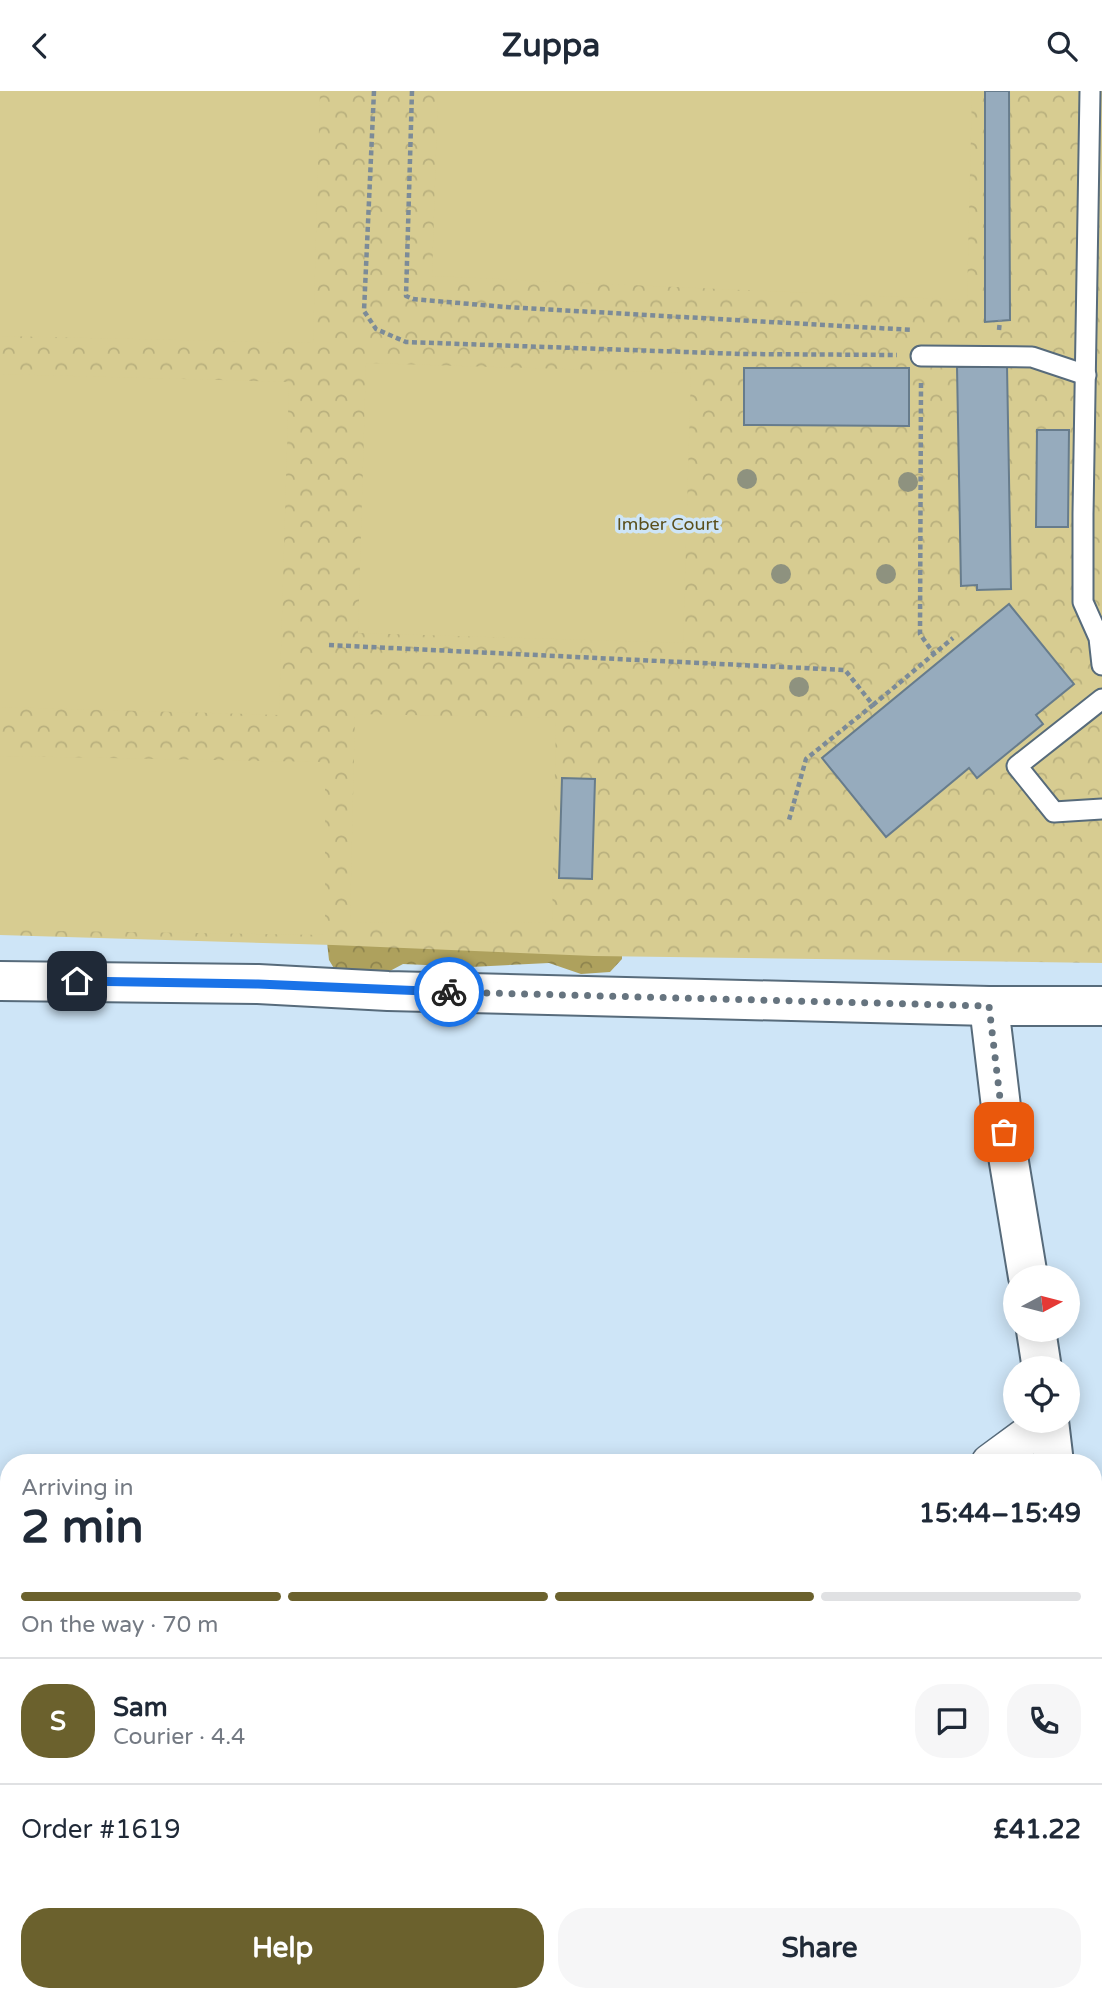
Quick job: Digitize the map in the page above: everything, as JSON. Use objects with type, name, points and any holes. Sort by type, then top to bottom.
[{"type":"main road","points":[[0,981],[258,984],[388,991],[989,1006],[1102,1006]]},
{"type":"main road","points":[[989,1006],[1004,1132],[1026,1265]]},
{"type":"main road","points":[[1050,1433],[1053,1454]]},
{"type":"street","points":[[1002,1454],[1031,1433]]},
{"type":"lane","points":[[1090,91],[1086,375],[1094,431],[1083,601],[1100,638],[1102,665]]},
{"type":"lane","points":[[922,356],[1032,357],[1086,375]]},
{"type":"lane","points":[[1102,699],[1017,766],[1054,812],[1102,809]]},
{"type":"path","points":[[374,91],[365,311],[376,329],[406,342],[741,355],[922,356],[920,634],[933,654]]},
{"type":"path","points":[[412,91],[406,296],[413,299],[505,307],[924,330]]},
{"type":"path","points":[[987,332],[999,333],[1000,320]]},
{"type":"path","points":[[789,820],[806,759],[953,638]]},
{"type":"path","points":[[329,645],[845,670],[873,705]]},
{"type":"green space","name":"Imber Court","points":[[0,91],[1102,91],[1102,963],[594,956],[0,935]]},
{"type":"green space","points":[[0,91],[320,91],[313,343],[0,336]]},
{"type":"green space","points":[[438,91],[972,91],[967,300],[432,276]]},
{"type":"green space","points":[[366,363],[691,373],[683,643],[358,633]]},
{"type":"green space","points":[[0,374],[289,382],[279,715],[0,707]]},
{"type":"green space","points":[[355,714],[556,718],[552,923],[350,922]]},
{"type":"green space","points":[[0,756],[325,762],[325,935],[0,930]]},
{"type":"green space","points":[[622,936],[622,959],[610,972],[581,974],[549,963],[471,967],[403,964],[375,979],[338,975],[329,960],[327,942]]},
{"type":"building","points":[[985,91],[1009,91],[1010,320],[985,322]]},
{"type":"building","points":[[1007,366],[1011,589],[977,590],[977,585],[961,586],[957,367]]},
{"type":"building","points":[[744,368],[909,368],[909,426],[744,425]]},
{"type":"building","points":[[1037,430],[1069,430],[1068,527],[1036,527]]},
{"type":"building","points":[[1009,604],[1074,684],[1036,715],[1043,724],[977,778],[969,768],[886,837],[822,758]]},
{"type":"building","points":[[562,778],[595,779],[592,879],[559,878]]},
{"type":"way so far","points":[[449,992],[989,1006],[1004,1132]]},
{"type":"route","points":[[77,981],[258,984],[449,992]]}]
